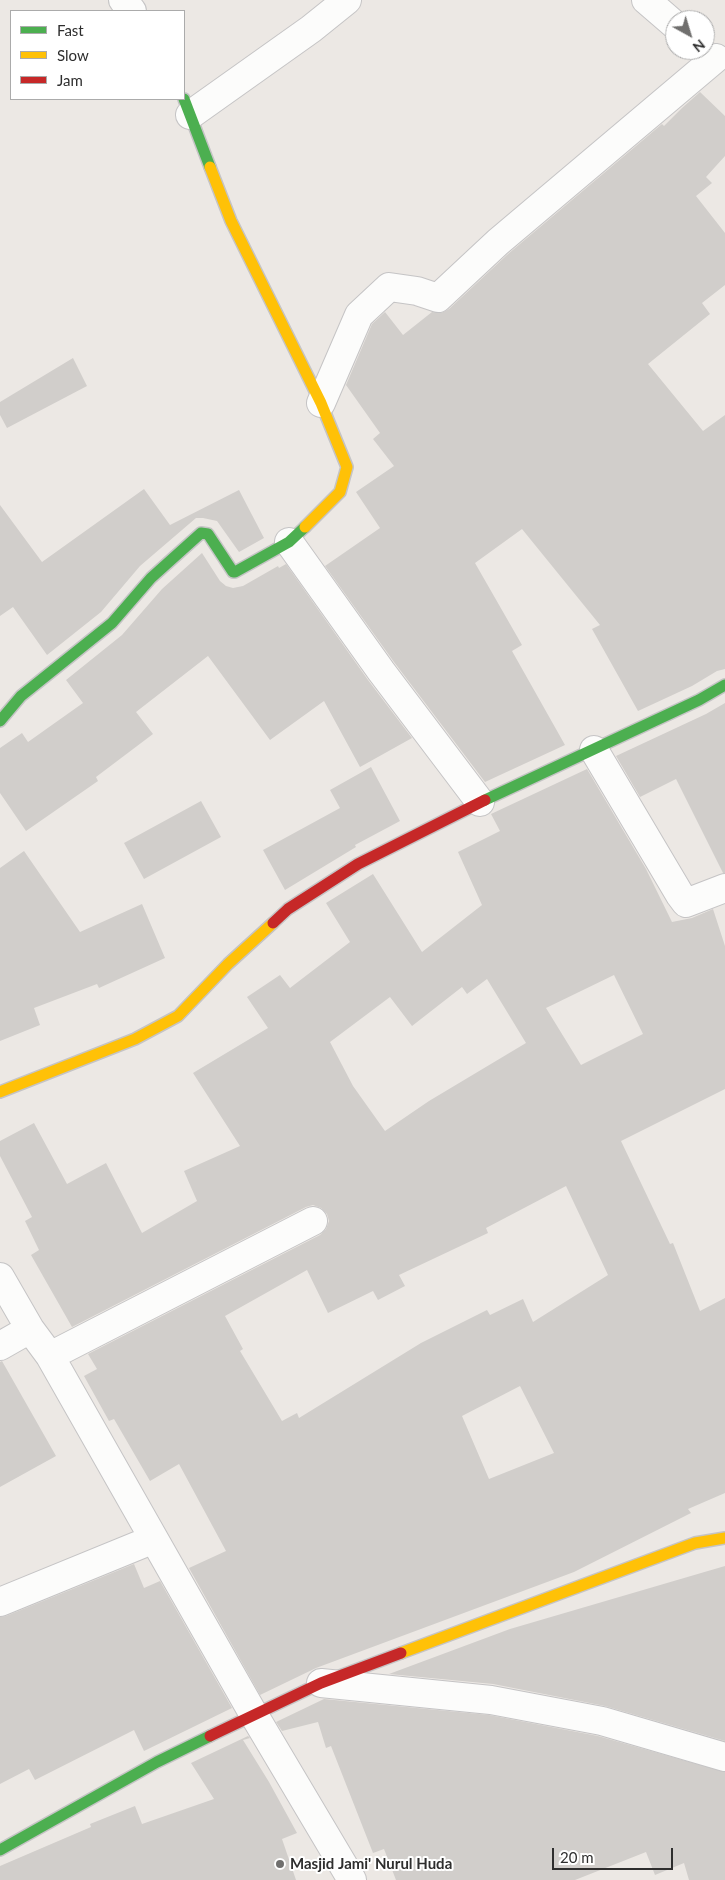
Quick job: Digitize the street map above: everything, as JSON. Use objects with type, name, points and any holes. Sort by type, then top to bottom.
[{"type":"street","points":[[0,721],[21,696],[112,623],[152,578],[201,534],[208,534],[233,572],[235,572],[289,542],[340,492],[347,467],[321,403],[231,221],[187,107],[311,29],[347,0]]},
{"type":"street","points":[[646,0],[665,16]]},
{"type":"street","points":[[321,403],[359,315],[389,288],[417,291],[438,298],[498,242],[713,60]]},
{"type":"street","points":[[289,542],[381,670],[480,802]]},
{"type":"street","points":[[0,1092],[136,1040],[178,1016],[228,964],[288,909],[358,864],[480,802],[699,700],[725,685]]},
{"type":"street","points":[[594,750],[686,903],[725,888]]},
{"type":"street","points":[[50,1356],[313,1220]]},
{"type":"street","points":[[0,1277],[30,1329],[50,1356],[254,1715],[352,1880]]},
{"type":"street","points":[[0,1346],[30,1329]]},
{"type":"street","points":[[0,1850],[157,1762],[321,1683],[695,1543],[725,1538]]},
{"type":"street","points":[[0,1602],[154,1539]]},
{"type":"street","points":[[321,1683],[500,1702],[602,1720],[725,1756]]},
{"type":"building","points":[[700,92],[725,116],[725,156],[706,177],[712,183],[696,196],[725,233],[725,285],[702,303],[710,314],[648,364],[703,431],[725,415],[725,669],[717,671],[692,686],[638,711],[592,629],[600,625],[522,529],[475,563],[522,645],[512,651],[565,745],[485,782],[394,662],[325,566],[380,528],[356,492],[394,466],[373,439],[380,433],[346,385],[372,324],[385,312],[403,335],[432,312],[441,313],[449,309],[508,254],[662,124],[664,126]]},
{"type":"building","points":[[73,358],[87,386],[7,428],[0,415],[0,402]]},
{"type":"building","points":[[144,489],[170,525],[239,490],[264,538],[239,552],[217,521],[196,518],[140,566],[101,612],[47,655],[13,607],[0,616],[0,505],[42,562]]},
{"type":"building","points":[[202,553],[220,581],[226,586],[233,588],[243,586],[278,566],[279,568],[286,564],[368,680],[412,738],[360,767],[324,701],[270,740],[208,656],[136,712],[153,734],[96,777],[98,781],[26,831],[0,793],[0,748],[22,733],[28,742],[83,703],[66,680],[122,635],[162,589]]},
{"type":"building","points":[[725,703],[725,873],[723,873],[676,779],[640,797],[616,756],[706,714]]},
{"type":"building","points":[[371,767],[400,821],[355,845],[356,847],[285,890],[263,850],[340,808],[330,790]]},
{"type":"building","points":[[587,769],[646,869],[672,922],[692,918],[713,909],[725,946],[725,1089],[621,1141],[670,1244],[673,1243],[700,1311],[725,1298],[725,1493],[688,1509],[691,1513],[574,1572],[316,1668],[260,1695],[189,1568],[226,1551],[179,1464],[150,1481],[114,1419],[109,1421],[84,1376],[97,1369],[88,1354],[320,1235],[326,1229],[329,1221],[327,1214],[321,1208],[313,1205],[306,1207],[72,1327],[31,1255],[39,1250],[25,1221],[32,1217],[0,1156],[0,1141],[34,1123],[67,1184],[106,1163],[142,1233],[197,1201],[184,1171],[240,1146],[193,1073],[268,1028],[247,997],[280,975],[290,988],[350,942],[326,903],[373,874],[422,952],[482,905],[458,852],[500,831],[491,814]],"holes":[[[614,975],[643,1034],[581,1065],[546,1008]],[[487,979],[526,1043],[429,1101],[385,1131],[353,1086],[330,1042],[390,997],[412,1026],[462,987],[467,994]],[[566,1186],[608,1275],[533,1322],[523,1299],[490,1315],[487,1310],[421,1343],[299,1418],[297,1413],[282,1421],[240,1351],[243,1349],[225,1316],[307,1270],[328,1313],[373,1291],[378,1300],[405,1286],[399,1275],[488,1233],[486,1228]],[[520,1386],[554,1453],[489,1479],[462,1416]]]},
{"type":"building","points":[[201,801],[221,837],[144,879],[124,843]]},
{"type":"building","points":[[24,851],[80,932],[142,904],[165,958],[99,988],[97,984],[34,1008],[40,1025],[0,1041],[0,868]]},
{"type":"building","points":[[2,1361],[56,1456],[0,1487],[0,1362]]},
{"type":"building","points":[[134,1564],[144,1588],[160,1581],[232,1708],[144,1751],[134,1730],[35,1780],[29,1769],[0,1784],[0,1617]]},
{"type":"building","points":[[725,1566],[725,1741],[605,1706],[493,1684],[389,1674],[510,1629]]},
{"type":"building","points":[[324,1699],[489,1715],[598,1736],[725,1772],[725,1880],[689,1880],[684,1863],[655,1875],[646,1852],[575,1880],[396,1880],[384,1849],[373,1853],[331,1746],[326,1748],[318,1722],[282,1731],[276,1722]]},
{"type":"building","points":[[248,1736],[250,1738],[243,1740],[297,1833],[282,1839],[296,1880],[0,1880],[0,1866],[91,1827],[90,1824],[135,1806],[142,1824],[214,1799],[191,1763]]},
{"type":"traffic: fast","points":[[184,100],[210,167]]},
{"type":"traffic: fast","points":[[0,721],[21,696],[112,623],[151,578],[201,533],[208,534],[233,572],[235,572],[289,542],[305,527]]},
{"type":"traffic: fast","points":[[485,800],[699,700],[725,685]]},
{"type":"traffic: fast","points":[[0,1850],[157,1762],[210,1736]]},
{"type":"traffic: slow","points":[[210,167],[231,221],[321,403],[347,467],[340,492],[305,527]]},
{"type":"traffic: slow","points":[[0,1092],[135,1039],[178,1016],[228,964],[273,923]]},
{"type":"traffic: slow","points":[[401,1653],[695,1543],[725,1538]]},
{"type":"traffic: jam","points":[[273,923],[288,909],[358,864],[485,800]]},
{"type":"traffic: jam","points":[[210,1736],[321,1683],[401,1653]]},
{"type":"place","name":"Masjid Jami' Nurul Huda","points":[[280,1864]]}]
